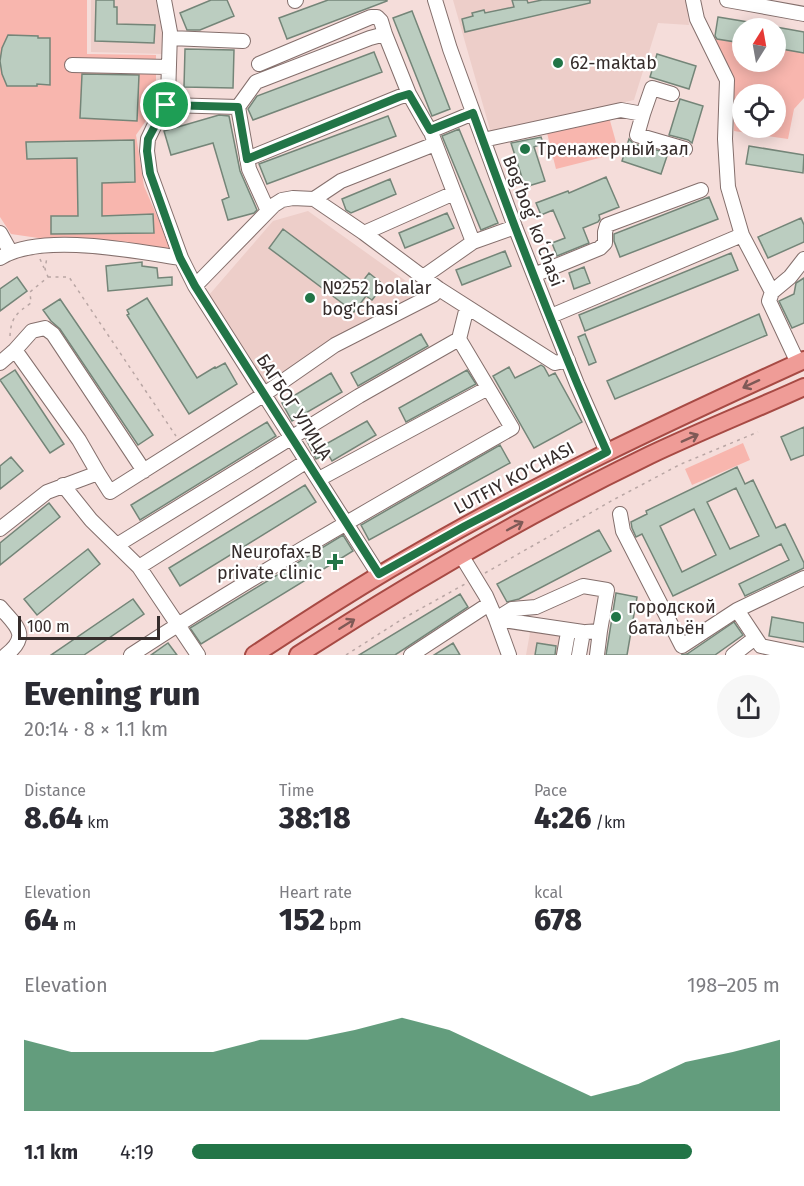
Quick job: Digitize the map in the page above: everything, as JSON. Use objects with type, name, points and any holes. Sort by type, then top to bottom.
[{"type":"main road","name":"LUTFIY KO'CHASI","points":[[254,655],[379,574],[496,509],[641,435],[801,361]]},
{"type":"main road","points":[[298,655],[461,555],[592,485],[651,455],[804,387]]},
{"type":"main road","points":[[641,435],[651,455]]},
{"type":"street","points":[[164,0],[170,32],[166,105],[238,107]]},
{"type":"street","name":"Bogʻbogʻ koʻchasi","points":[[435,0],[450,49],[515,227],[607,452]]},
{"type":"street","points":[[693,0],[697,19],[727,80],[725,139],[728,187],[742,235],[772,292]]},
{"type":"street","points":[[727,0],[804,14]]},
{"type":"street","points":[[259,64],[371,17],[377,17],[381,21],[409,94],[432,137],[473,242]]},
{"type":"street","points":[[268,211],[249,169],[238,107],[256,82],[385,34]]},
{"type":"street","points":[[170,38],[243,41]]},
{"type":"street","points":[[72,64],[169,68]]},
{"type":"street","points":[[672,94],[652,88],[637,135],[685,149]]},
{"type":"street","points":[[247,159],[409,94]]},
{"type":"street","name":"БАГБОГ УЛИЦА","points":[[166,105],[148,139],[147,151],[150,173],[180,258],[263,395],[379,574]]},
{"type":"street","points":[[483,141],[621,110],[643,114]]},
{"type":"street","points":[[314,199],[341,181],[432,137],[473,113]]},
{"type":"street","points":[[534,275],[600,249],[605,243],[604,232],[607,225],[700,190]]},
{"type":"street","points":[[364,233],[454,193]]},
{"type":"street","points":[[195,286],[268,211],[282,200],[314,199],[439,289],[555,363],[568,360]]},
{"type":"street","points":[[423,277],[473,242],[515,227]]},
{"type":"street","points":[[0,232],[5,255],[50,246],[69,245],[106,247],[180,258]]},
{"type":"street","points":[[550,316],[742,235]]},
{"type":"street","points":[[801,361],[769,301],[772,292],[790,278],[804,259]]},
{"type":"street","points":[[13,344],[79,440],[110,492],[263,395],[335,345],[432,295],[439,289]]},
{"type":"street","points":[[131,655],[178,624],[346,523],[512,428],[459,339],[467,307]]},
{"type":"street","points":[[0,363],[13,344],[32,331],[45,328],[53,334],[144,471]]},
{"type":"street","points":[[117,545],[359,396],[459,339]]},
{"type":"street","points":[[319,479],[488,388]]},
{"type":"street","points":[[139,567],[307,461]]},
{"type":"street","points":[[0,529],[47,492],[98,473]]},
{"type":"street","points":[[63,485],[92,520],[139,567],[198,655]]},
{"type":"street","points":[[620,514],[623,531],[682,646],[737,610],[804,578]]},
{"type":"street","points":[[461,555],[489,604],[509,655]]},
{"type":"street","points":[[496,619],[512,609],[536,607],[583,586],[608,590],[593,631],[597,655]]},
{"type":"street","points":[[419,653],[489,604]]},
{"type":"street","points":[[0,607],[20,635],[16,647],[6,655]]},
{"type":"street","points":[[737,610],[761,646],[779,653],[804,655]]},
{"type":"street","points":[[496,619],[583,632],[579,655]]},
{"type":"street","points":[[564,655],[567,638]]},
{"type":"street","points":[[733,655],[755,638]]},
{"type":"path","points":[[48,276],[45,263],[50,246]]},
{"type":"path","points":[[13,344],[11,326],[13,321],[19,311],[32,303],[30,292],[48,276]]},
{"type":"path","points":[[48,276],[69,277],[183,446]]},
{"type":"path","points":[[346,655],[405,618],[613,500],[681,464],[758,432]]},
{"type":"shaded area","points":[[0,0],[87,0],[87,54],[156,55],[156,95],[150,115],[136,135],[144,186],[175,258],[11,234],[0,217]]},
{"type":"shaded area","points":[[91,0],[156,0],[162,32],[162,54],[91,52]]},
{"type":"shaded area","name":"62-maktab","points":[[453,0],[686,0],[689,25],[658,23],[634,100],[491,133]]},
{"type":"shaded area","points":[[715,38],[732,41],[732,72],[786,72],[786,50],[804,53],[804,98],[794,109],[788,139],[781,138],[786,138],[786,84],[733,84]]},
{"type":"shaded area","points":[[609,117],[619,153],[556,169],[547,133]]},
{"type":"shaded area","name":"№252 bolalar bog'chasi","points":[[308,211],[413,286],[409,301],[266,387],[209,295],[273,221]]},
{"type":"shaded area","points":[[743,443],[750,460],[692,485],[685,469]]},
{"type":"shaded area","points":[[531,627],[573,633],[569,655],[526,655]]},
{"type":"building","points":[[96,0],[114,0],[114,7],[117,7],[117,24],[155,25],[154,43],[95,41]]},
{"type":"building","points":[[211,0],[227,0],[234,16],[200,30],[187,30],[180,13]]},
{"type":"building","points":[[328,0],[387,1],[287,39],[279,18]]},
{"type":"building","points":[[512,0],[527,0],[528,3],[542,0],[590,0],[590,3],[465,32],[462,19],[484,10],[485,13],[514,7]]},
{"type":"building","points":[[412,11],[450,109],[432,116],[393,18]]},
{"type":"building","points":[[718,17],[732,19],[732,41],[717,39],[715,36]]},
{"type":"building","points":[[786,29],[804,32],[804,53],[786,50]]},
{"type":"building","points":[[8,35],[50,38],[50,85],[7,86],[0,61],[2,48]]},
{"type":"building","points":[[185,49],[234,50],[233,88],[184,87]]},
{"type":"building","points":[[374,52],[382,72],[253,120],[248,109],[257,96]]},
{"type":"building","points":[[657,54],[696,66],[689,89],[650,77]]},
{"type":"building","points":[[82,74],[139,75],[137,121],[80,118]]},
{"type":"building","points":[[680,99],[703,106],[692,143],[669,135]]},
{"type":"building","points":[[219,115],[229,116],[240,171],[257,210],[254,213],[228,220],[222,200],[229,197],[213,143],[171,155],[164,131]]},
{"type":"building","points":[[388,116],[396,136],[267,184],[259,164]]},
{"type":"building","points":[[459,129],[498,223],[481,230],[442,136]]},
{"type":"building","points":[[541,137],[543,143],[534,147],[545,181],[525,187],[511,143]]},
{"type":"building","points":[[629,139],[634,144],[668,153],[661,174],[622,161]]},
{"type":"building","points":[[134,140],[135,182],[102,183],[102,216],[153,214],[154,233],[51,234],[51,216],[78,216],[77,158],[27,159],[26,142]]},
{"type":"building","points":[[749,146],[804,155],[803,173],[746,164]]},
{"type":"building","points":[[606,177],[619,207],[599,215],[598,222],[583,228],[589,243],[557,256],[552,243],[565,238],[553,210],[541,215],[536,203],[568,191],[569,193]]},
{"type":"building","points":[[390,179],[396,194],[351,213],[346,210],[342,199]]},
{"type":"building","points":[[709,197],[718,219],[620,257],[614,234]]},
{"type":"building","points":[[447,213],[454,228],[405,248],[399,233]]},
{"type":"building","points":[[801,218],[804,225],[804,242],[768,258],[758,237]]},
{"type":"building","points":[[283,229],[359,286],[369,273],[384,285],[372,300],[366,296],[354,312],[269,248]]},
{"type":"building","points":[[505,251],[511,266],[462,285],[456,270]]},
{"type":"building","points":[[731,253],[738,270],[585,331],[579,315]]},
{"type":"building","points":[[142,262],[142,266],[157,268],[158,278],[172,277],[172,285],[108,291],[106,266]]},
{"type":"building","points":[[584,267],[590,283],[574,289],[569,273]]},
{"type":"building","points":[[17,277],[27,291],[0,311],[0,289]]},
{"type":"building","points":[[804,278],[804,323],[792,328],[779,301],[794,294],[796,283]]},
{"type":"building","points":[[147,298],[197,378],[225,363],[237,384],[189,414],[127,315],[129,314],[127,310]]},
{"type":"building","points":[[60,299],[153,435],[138,445],[60,329],[43,310]]},
{"type":"building","points":[[759,314],[767,335],[615,399],[607,381]]},
{"type":"building","points":[[421,334],[428,346],[358,386],[351,373]]},
{"type":"building","points":[[585,334],[596,362],[589,365],[578,337]]},
{"type":"building","points":[[541,365],[549,376],[555,373],[582,422],[534,448],[493,376],[509,367],[515,378]]},
{"type":"building","points":[[15,370],[64,444],[50,453],[0,380]]},
{"type":"building","points":[[467,370],[476,384],[406,422],[399,408]]},
{"type":"building","points":[[331,373],[342,392],[292,421],[282,403]]},
{"type":"building","points":[[367,421],[376,435],[332,461],[328,454],[316,459],[306,439],[313,435],[319,448]]},
{"type":"building","points":[[267,422],[276,436],[140,520],[131,505]]},
{"type":"building","points":[[804,427],[804,455],[791,460],[781,437]]},
{"type":"building","points":[[500,445],[510,463],[369,540],[361,525]]},
{"type":"building","points":[[11,457],[23,471],[0,489],[0,466]]},
{"type":"building","points":[[737,467],[745,484],[753,480],[776,528],[785,524],[804,563],[804,568],[745,596],[739,584],[789,560],[781,544],[673,596],[642,534],[636,537],[632,528],[631,522],[647,514],[646,511]],"holes":[[[736,488],[759,536],[730,549],[707,502]],[[694,509],[716,555],[682,572],[660,526]]]},
{"type":"building","points":[[305,485],[316,502],[180,586],[169,568]]},
{"type":"building","points":[[49,503],[60,517],[0,565],[0,543]]},
{"type":"building","points":[[599,530],[611,551],[519,599],[507,602],[497,584]]},
{"type":"building","points":[[343,535],[353,551],[201,644],[190,628]]},
{"type":"building","points":[[88,549],[100,564],[37,615],[24,599]]},
{"type":"building","points":[[616,593],[637,597],[627,655],[606,655]]},
{"type":"building","points":[[460,594],[468,607],[395,655],[359,655]]},
{"type":"building","points":[[133,599],[144,614],[84,655],[51,655]]},
{"type":"building","points":[[772,617],[804,623],[804,642],[769,636]]},
{"type":"building","points":[[734,622],[743,635],[715,655],[681,655],[687,654]]},
{"type":"building","points":[[168,643],[177,655],[151,655]]},
{"type":"building","points":[[453,643],[460,655],[434,655]]},
{"type":"building","points":[[537,643],[556,646],[555,655],[535,655]]},
{"type":"place","name":"62-maktab","points":[[558,63]]},
{"type":"place","name":"Тренажерный зал","points":[[525,149]]},
{"type":"place","name":"№252 bolalar bog'chasi","points":[[310,298]]},
{"type":"place","name":"Neurofax-B private clinic","points":[[335,562]]},
{"type":"place","name":"городской батальён","points":[[616,617]]},
{"type":"route","points":[[409,94],[430,130],[473,113],[550,316],[607,452],[517,498],[379,574],[263,395],[180,258],[150,173],[147,151],[148,139],[166,105],[238,107],[247,159],[409,94]]}]
